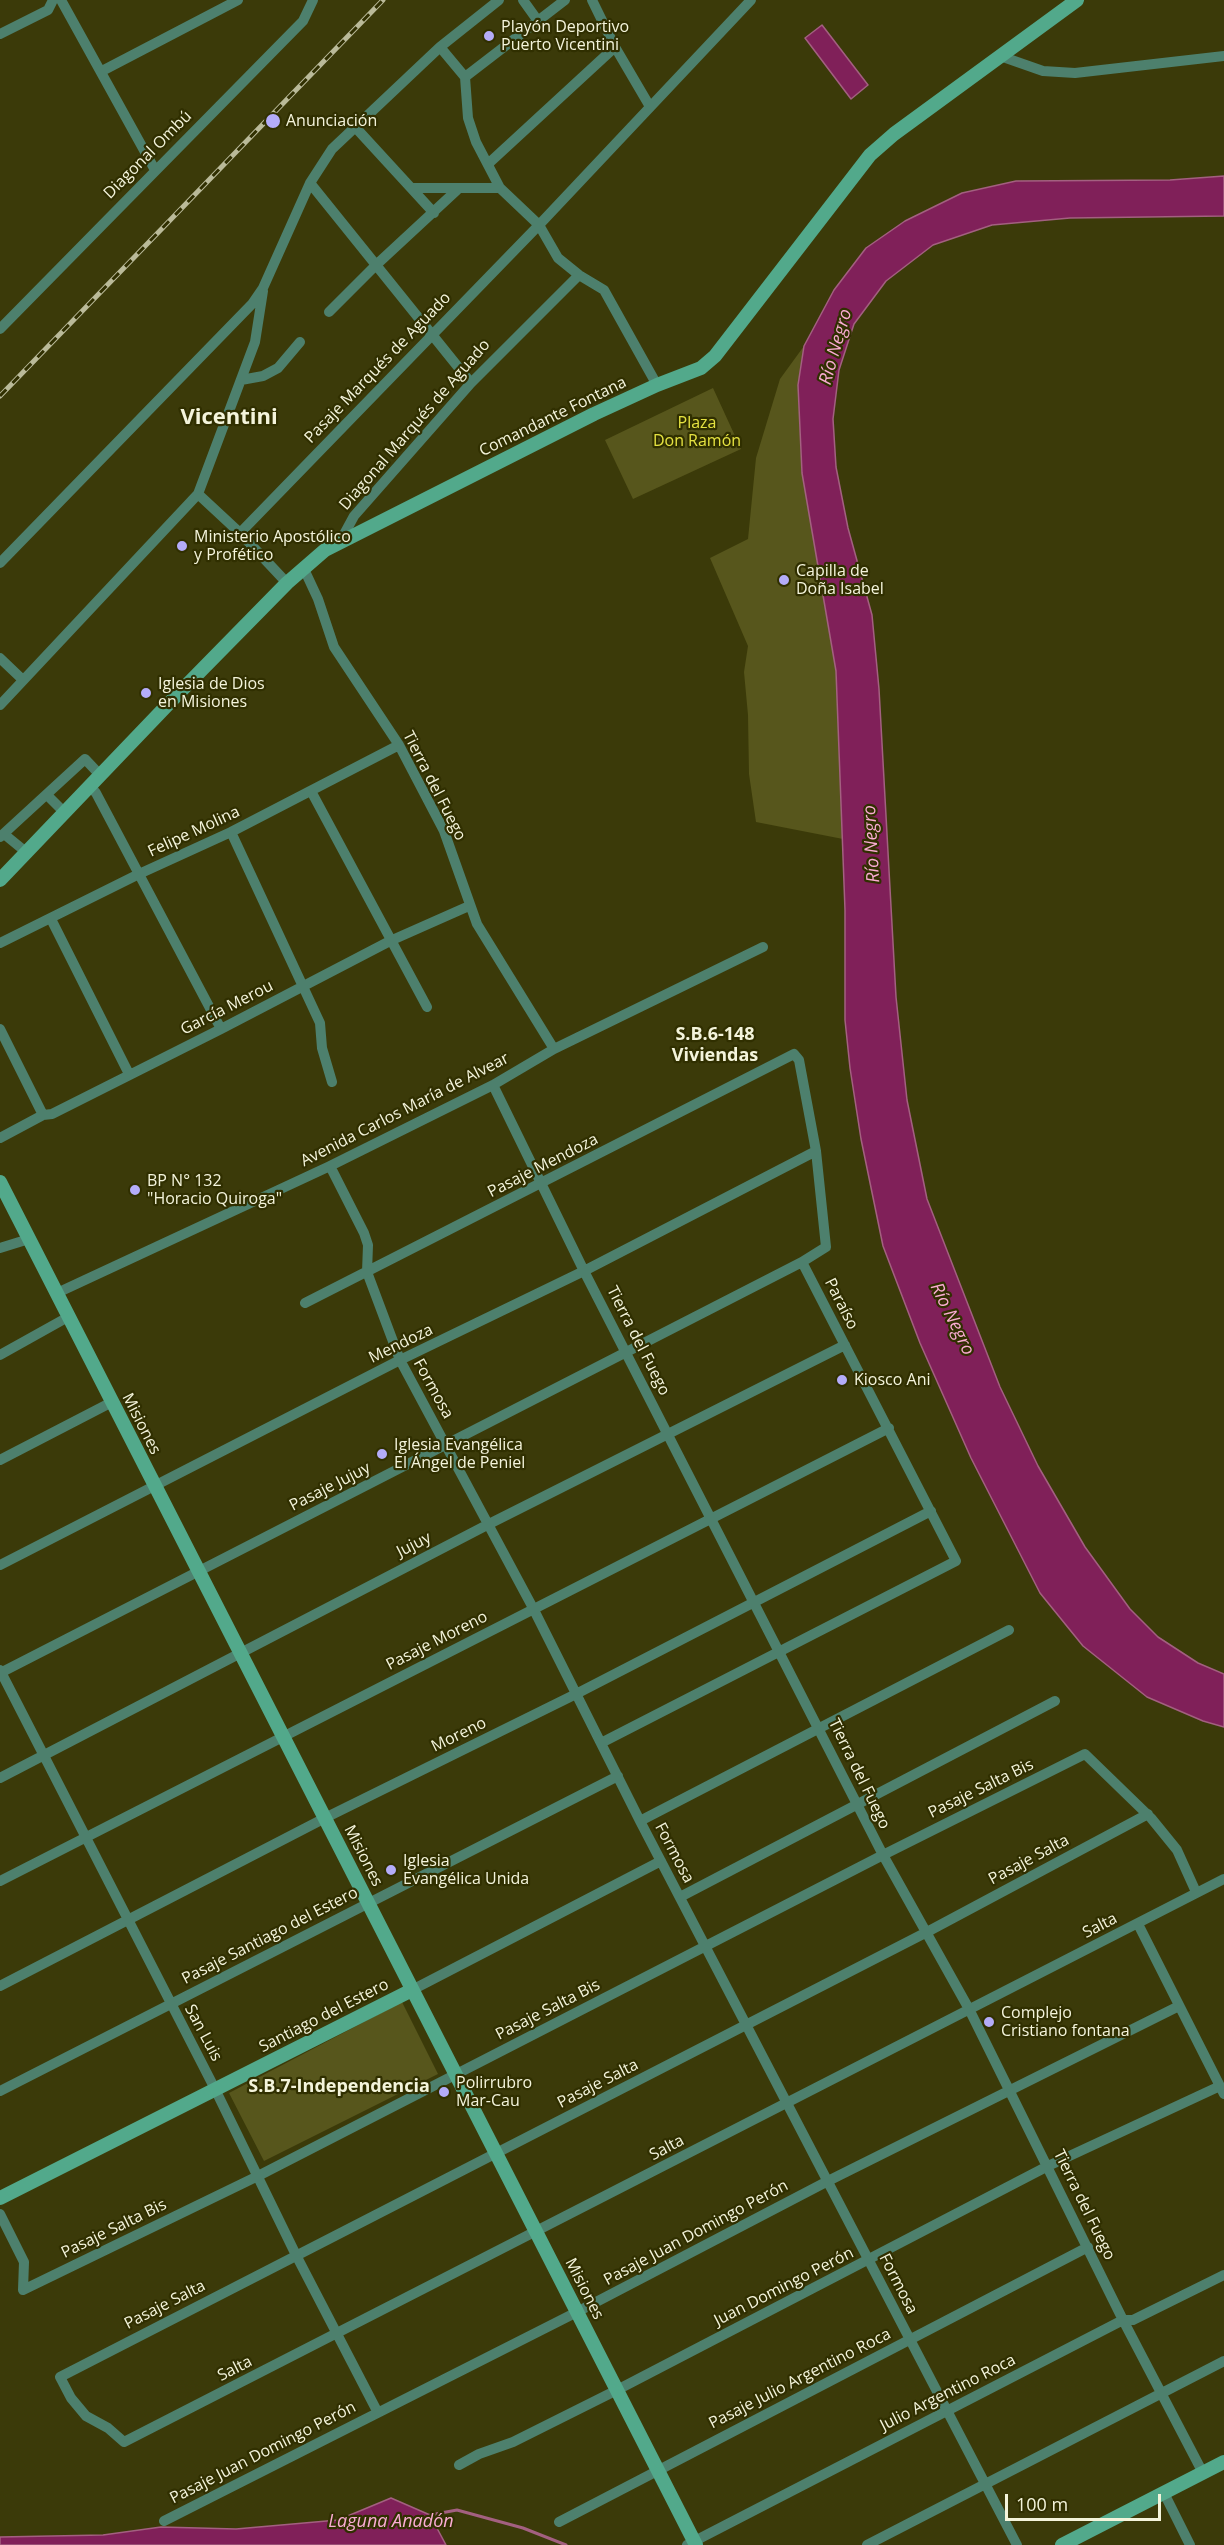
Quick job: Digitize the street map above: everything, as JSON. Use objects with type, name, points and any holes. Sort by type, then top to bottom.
[{"type":"street","points":[[0,34],[48,10],[53,0]]},
{"type":"street","points":[[61,0],[102,70],[155,170]]},
{"type":"street","points":[[102,70],[238,0]]},
{"type":"street","points":[[0,563],[240,317],[263,288],[310,183],[332,150],[440,47],[499,0]]},
{"type":"street","points":[[523,0],[538,21]]},
{"type":"street","points":[[465,77],[565,0]]},
{"type":"street","points":[[592,0],[615,47],[650,105]]},
{"type":"street","points":[[539,225],[751,0]]},
{"type":"street","name":"Comandante Fontana","points":[[341,540],[657,385],[701,368],[715,356],[760,300],[870,155],[1077,0]]},
{"type":"street","name":"Diagonal Ombú","points":[[0,329],[303,21],[310,1]]},
{"type":"street","points":[[440,47],[465,77],[468,118],[476,142],[500,188],[539,225],[558,258],[579,275],[604,290],[657,385]]},
{"type":"street","points":[[488,164],[615,47]]},
{"type":"street","points":[[1002,57],[1043,70],[1075,73],[1224,56]]},
{"type":"street","points":[[356,128],[434,213]]},
{"type":"street","points":[[310,183],[471,383]]},
{"type":"street","points":[[411,188],[457,190],[500,188]]},
{"type":"street","points":[[329,312],[457,190]]},
{"type":"street","name":"Pasaje Marqués de Aguado","points":[[240,532],[539,225]]},
{"type":"street","name":"Diagonal Marqués de Aguado","points":[[0,880],[288,583],[325,550],[341,540],[354,516],[471,383],[579,275]]},
{"type":"street","points":[[0,705],[198,494],[255,342],[263,288]]},
{"type":"street","points":[[241,380],[263,376],[278,368],[300,342]]},
{"type":"street","points":[[198,494],[240,532],[288,583]]},
{"type":"street","name":"Tierra del Fuego","points":[[304,569],[318,600],[334,647],[399,745],[444,831],[477,924],[554,1049]]},
{"type":"street","points":[[0,658],[23,680]]},
{"type":"street","name":"Felipe Molina","points":[[0,943],[139,874],[231,832],[399,745]]},
{"type":"street","points":[[26,852],[2,835],[85,759],[100,776]]},
{"type":"street","points":[[91,787],[221,1029]]},
{"type":"street","points":[[311,791],[427,1007]]},
{"type":"street","points":[[47,795],[65,813]]},
{"type":"street","points":[[231,832],[320,1023],[322,1048],[332,1082]]},
{"type":"street","name":"García Merou","points":[[0,1138],[221,1029],[390,940],[469,906]]},
{"type":"street","points":[[51,919],[129,1074]]},
{"type":"street","name":"Avenida Carlos María de Alvear","points":[[57,1293],[330,1166],[494,1085],[554,1049],[763,947]]},
{"type":"street","points":[[0,1029],[43,1115]]},
{"type":"street","name":"Pasaje Mendoza","points":[[305,1303],[794,1054],[799,1060],[803,1074],[816,1151]]},
{"type":"street","name":"Tierra del Fuego","points":[[494,1085],[584,1271],[713,1518],[883,1855],[969,2009],[1123,2320],[1203,2473]]},
{"type":"street","points":[[802,1262],[826,1247],[816,1151]]},
{"type":"street","name":"Mendoza","points":[[0,1565],[400,1360],[584,1271],[816,1151]]},
{"type":"street","name":"Formosa","points":[[330,1166],[364,1233],[368,1245],[367,1272],[400,1360],[533,1608],[640,1821],[1017,2545]]},
{"type":"street","name":"Misiones","points":[[0,1182],[617,2390],[692,2544]]},
{"type":"street","points":[[0,1248],[29,1239]]},
{"type":"street","name":"Paraíso","points":[[781,1651],[956,1561],[802,1262]]},
{"type":"street","name":"Pasaje Jujuy","points":[[0,1672],[802,1262]]},
{"type":"street","points":[[0,1355],[68,1317]]},
{"type":"street","name":"Jujuy","points":[[0,1778],[489,1524],[845,1345]]},
{"type":"street","points":[[0,1460],[112,1402]]},
{"type":"street","name":"Pasaje Moreno","points":[[0,1881],[889,1428]]},
{"type":"street","name":"Moreno","points":[[0,1986],[325,1818],[576,1694],[754,1600],[931,1511]]},
{"type":"street","points":[[640,1821],[1009,1630]]},
{"type":"street","points":[[601,1743],[781,1651]]},
{"type":"street","name":"San Luis","points":[[0,1672],[215,2089],[296,2255],[377,2411]]},
{"type":"street","points":[[680,1897],[1055,1701]]},
{"type":"street","name":"Pasaje Salta Bis","points":[[0,2214],[24,2262],[23,2290],[258,2176],[883,1855],[1085,1754],[1148,1814]]},
{"type":"street","name":"Pasaje Santiago del Estero","points":[[0,2091],[618,1776]]},
{"type":"street","points":[[1148,1814],[1177,1851],[1196,1892]]},
{"type":"street","name":"Pasaje Salta","points":[[124,2442],[108,2428],[86,2416],[71,2398],[60,2377],[927,1932],[1148,1814]]},
{"type":"street","name":"Santiago del Estero","points":[[0,2198],[662,1861]]},
{"type":"street","name":"Salta","points":[[124,2442],[537,2233],[787,2102],[1224,1879]]},
{"type":"street","points":[[1138,1924],[1222,2090]]},
{"type":"street","name":"Pasaje Juan Domingo Perón","points":[[164,2521],[377,2411],[577,2312],[828,2181],[1179,2006]]},
{"type":"street","name":"Juan Domingo Perón","points":[[459,2465],[479,2454],[513,2442],[617,2390],[1048,2166],[1222,2090]]},
{"type":"street","name":"Pasaje Julio Argentino Roca","points":[[559,2522],[657,2469],[1088,2247]]},
{"type":"street","name":"Julio Argentino Roca","points":[[692,2544],[1123,2320],[1133,2320],[1224,2275]]},
{"type":"street","points":[[867,2545],[1224,2361]]},
{"type":"street","points":[[1062,2545],[1224,2462]]},
{"type":"street","points":[[1164,2493],[1190,2545]]},
{"type":"green space","points":[[804,346],[798,385],[802,473],[836,671],[843,839],[756,822],[749,774],[748,715],[744,672],[748,646],[710,558],[748,539],[756,458],[780,379]]},
{"type":"green space","name":"Plaza Don Ramón","points":[[713,388],[741,449],[633,499],[605,440]]},
{"type":"green space","points":[[402,2002],[438,2074],[264,2161],[229,2093]]},
{"type":"water","points":[[822,25],[868,85],[851,99],[805,38]]},
{"type":"water","name":"Río Negro","points":[[1224,176],[1224,216],[1070,218],[992,225],[933,245],[886,281],[854,324],[839,370],[833,419],[836,467],[848,528],[872,615],[879,689],[896,997],[907,1100],[927,1199],[1000,1387],[1038,1466],[1085,1547],[1130,1609],[1158,1637],[1198,1663],[1224,1674],[1224,1727],[1203,1721],[1147,1697],[1083,1646],[1040,1593],[971,1458],[920,1343],[883,1246],[861,1139],[845,1020],[845,910],[836,671],[802,473],[798,385],[804,346],[834,290],[866,248],[905,221],[962,193],[1016,181],[1170,180]]},
{"type":"water","name":"Laguna Anadón","points":[[391,2498],[430,2515],[446,2545],[0,2545],[0,2537],[103,2535],[161,2527],[236,2529],[338,2520]]},
{"type":"waterway","points":[[430,2515],[457,2510],[523,2528],[566,2545]]},
{"type":"railway","points":[[0,396],[383,0]]},
{"type":"place","name":"Playón Deportivo Puerto Vicentini","points":[[489,36]]},
{"type":"place","name":"Anunciación","points":[[273,121]]},
{"type":"place","name":"Ministerio Apostólico y Profético","points":[[182,546]]},
{"type":"place","name":"Capilla de Doña Isabel","points":[[784,580]]},
{"type":"place","name":"Iglesia de Dios en Misiones","points":[[146,693]]},
{"type":"place","name":"BP N° 132 \"Horacio Quiroga\"","points":[[135,1190]]},
{"type":"place","name":"Kiosco Ani","points":[[842,1380]]},
{"type":"place","name":"Iglesia Evangélica El Ángel de Peniel","points":[[382,1454]]},
{"type":"place","name":"Iglesia Evangélica Unida","points":[[391,1870]]},
{"type":"place","name":"Complejo Cristiano fontana","points":[[989,2022]]},
{"type":"place","name":"Polirrubro Mar-Cau","points":[[444,2092]]},
{"type":"district","name":"Vicentini","points":[[229,418]]},
{"type":"district","name":"S.B.6-148 Viviendas","points":[[715,1045]]},
{"type":"district","name":"S.B.7-Independencia","points":[[339,2087]]}]
